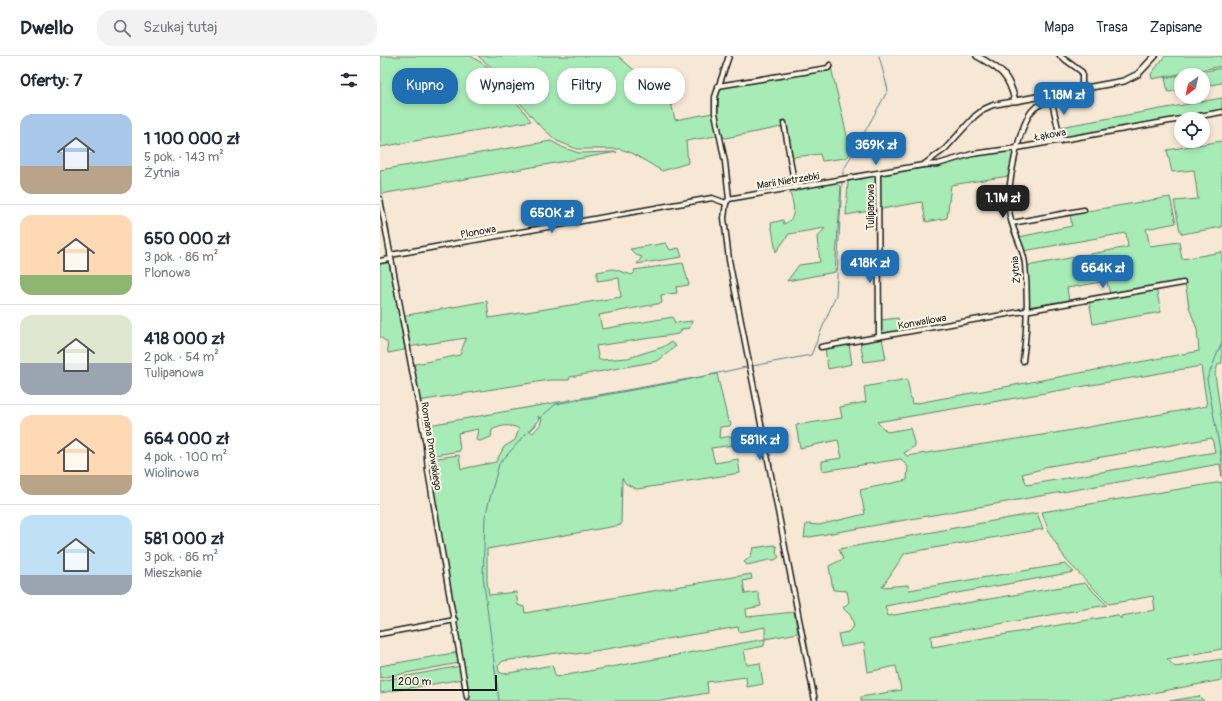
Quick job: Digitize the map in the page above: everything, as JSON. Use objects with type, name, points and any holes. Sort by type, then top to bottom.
[{"type":"street","points":[[729,56],[718,86],[715,113],[725,162],[727,201],[724,218],[728,260],[815,701]]},
{"type":"street","points":[[977,56],[1003,73],[1012,87],[1015,101]]},
{"type":"street","points":[[1060,56],[1082,72],[1082,89]]},
{"type":"street","name":"Marii Nietrzebki","points":[[727,201],[923,165],[945,149],[975,116],[984,109],[994,105],[1015,101],[1051,97],[1131,78],[1144,69],[1155,56]]},
{"type":"street","points":[[718,86],[828,68],[830,65]]},
{"type":"street","points":[[1051,97],[1061,141]]},
{"type":"street","name":"Żytnia","points":[[1023,361],[1026,310],[1025,265],[1012,223],[1009,209],[1009,193],[1017,148],[1031,113],[1035,108],[1051,97]]},
{"type":"street","name":"Łąkowa","points":[[1210,114],[1222,112]]},
{"type":"street","name":"Łąkowa","points":[[923,165],[938,164],[972,154],[1061,141],[1174,120]]},
{"type":"street","points":[[784,123],[795,188]]},
{"type":"street","name":"Tulipanowa","points":[[878,174],[878,336]]},
{"type":"street","name":"Romana Dmowskiego","points":[[380,198],[426,445],[428,472],[455,620],[467,697]]},
{"type":"street","name":"Plonowa","points":[[380,260],[712,198],[727,201]]},
{"type":"street","points":[[1012,223],[1084,210]]},
{"type":"street","name":"Konwaliowa","points":[[821,346],[1183,283]]},
{"type":"street","points":[[380,634],[455,620]]},
{"type":"green space","points":[[380,56],[471,56],[488,68],[466,68],[466,104],[518,104],[531,121],[380,147]]},
{"type":"green space","points":[[478,56],[618,56],[632,68],[624,68],[624,104],[671,104],[675,120],[718,112],[719,88],[831,67],[851,153],[846,158],[822,161],[820,154],[792,157],[787,127],[782,127],[725,138],[722,135],[686,141],[688,163],[662,171],[632,153],[620,149],[577,149],[557,141],[537,123],[521,104],[549,104],[549,68],[491,67]]},
{"type":"green space","points":[[1165,56],[1222,56],[1222,66],[1210,68],[1174,68],[1174,75],[1152,79],[1151,74]]},
{"type":"green space","points":[[1222,68],[1222,83],[1210,85],[1210,70]]},
{"type":"green space","points":[[1174,76],[1174,91],[1168,92],[1165,78]]},
{"type":"green space","points":[[1222,98],[1222,111],[1210,113],[1174,112],[1174,120],[1066,139],[1063,137],[1060,127],[1188,104],[1210,104],[1210,100]]},
{"type":"green space","points":[[551,141],[564,148],[579,153],[617,152],[381,194],[380,170]]},
{"type":"green space","points":[[1222,141],[1222,227],[1182,234],[1180,231],[1174,201],[1198,199],[1194,170],[1172,172],[1167,150],[1179,148],[1210,148],[1210,143]]},
{"type":"green space","points":[[1009,150],[1013,151],[1013,154],[1009,176],[951,185],[947,218],[926,222],[922,202],[846,215],[848,181],[938,165],[958,158]]},
{"type":"green space","points":[[835,183],[841,187],[835,272],[787,281],[799,265],[820,262],[817,238],[825,228],[789,234],[776,252],[771,223],[783,220],[784,224],[792,218],[794,209],[789,190]]},
{"type":"green space","points":[[1170,197],[1176,223],[1146,229],[1150,246],[1179,242],[1182,259],[1222,252],[1222,363],[1218,364],[1215,374],[1222,423],[1222,477],[1220,464],[804,538],[806,524],[819,525],[865,514],[860,490],[907,480],[908,467],[901,459],[822,471],[822,461],[842,458],[838,440],[800,448],[796,425],[842,418],[840,407],[866,402],[864,387],[907,379],[912,404],[1199,351],[1197,329],[1189,307],[1185,281],[1110,295],[1107,281],[1067,288],[1069,301],[1028,307],[1027,266],[1128,247],[1126,233],[1023,251],[1019,237],[1072,226],[1070,214]],"holes":[[[1201,366],[1207,406],[1055,433],[907,456],[904,453],[915,446],[910,428],[887,432],[877,422]],[[1212,438],[1215,452],[1027,485],[1022,474],[1042,469],[1044,467]]]},
{"type":"green space","points":[[666,243],[670,250],[679,248],[682,257],[637,264],[642,257],[636,255],[630,249]]},
{"type":"green space","points":[[380,261],[389,261],[405,349],[388,353],[387,342],[380,337]]},
{"type":"green space","points":[[683,263],[689,285],[676,287],[677,293],[661,295],[662,303],[599,315],[602,329],[673,317],[675,323],[692,321],[690,328],[682,329],[679,334],[596,346],[599,360],[628,358],[663,347],[671,342],[676,346],[658,361],[570,377],[569,380],[550,380],[418,401],[411,365],[460,355],[466,338],[408,347],[402,316],[487,301],[489,318],[621,297],[619,278],[597,281],[597,272],[613,269],[632,275],[635,272],[634,270]]},
{"type":"green space","points":[[1156,288],[1161,312],[1093,324],[1089,300]]},
{"type":"green space","points":[[898,318],[900,331],[881,333],[880,320]]},
{"type":"green space","points":[[882,338],[886,359],[864,362],[860,342]]},
{"type":"green space","points":[[849,344],[852,364],[828,369],[825,348]]},
{"type":"green space","points":[[717,374],[728,421],[731,423],[730,426],[720,427],[719,438],[732,436],[734,445],[711,448],[715,463],[738,459],[740,473],[637,489],[626,484],[622,478],[621,525],[487,549],[487,580],[489,595],[516,592],[518,605],[524,607],[525,613],[751,574],[752,579],[743,581],[745,594],[758,592],[761,606],[746,609],[747,617],[794,612],[798,633],[765,639],[764,646],[744,650],[747,665],[760,663],[763,684],[747,687],[746,677],[707,682],[708,693],[661,701],[470,701],[429,470],[430,459],[459,455],[461,469],[496,462],[504,447],[515,440],[519,429],[509,426],[499,427],[492,430],[491,437],[480,441],[476,440],[478,429],[458,433],[460,451],[429,456],[423,426]],"holes":[[[538,416],[542,419],[540,425],[533,433],[530,431],[539,420]],[[738,627],[739,632],[765,627],[765,639],[556,677],[552,665],[504,674],[499,672],[498,666],[503,661],[564,652],[576,654]]]},
{"type":"green space","points":[[1222,482],[1222,649],[1167,659],[1175,667],[1222,659],[1222,680],[1109,701],[861,701],[861,697],[901,690],[896,666],[868,672],[864,643],[841,647],[838,634],[848,632],[854,626],[851,616],[843,608],[849,602],[847,591],[833,590],[829,566],[843,559],[839,549],[1037,513],[1043,529],[905,553],[882,587],[908,585],[909,590],[1065,564],[1074,572],[885,606],[888,616],[1085,583],[1107,605],[931,636],[932,647],[1117,615],[1121,619],[1121,616],[1155,610],[1153,596],[1109,604],[1066,560],[1049,532],[1042,512]]},
{"type":"green space","points":[[774,545],[777,547],[776,553],[779,557],[775,560],[747,565],[744,562],[751,556],[753,548]]},
{"type":"green space","points":[[459,652],[459,663],[380,678],[380,666]]},
{"type":"green space","points":[[461,666],[463,679],[380,693],[380,681]]},
{"type":"green space","points":[[1199,696],[1204,701],[1170,701]]},
{"type":"waterway","points":[[843,178],[843,171],[888,90],[879,56]]},
{"type":"waterway","points":[[752,366],[811,355],[836,295],[842,182]]},
{"type":"waterway","points":[[1222,342],[1207,379],[1222,461]]},
{"type":"waterway","points":[[499,701],[483,576],[485,517],[499,464],[541,417],[556,404],[682,381],[746,367]]}]
